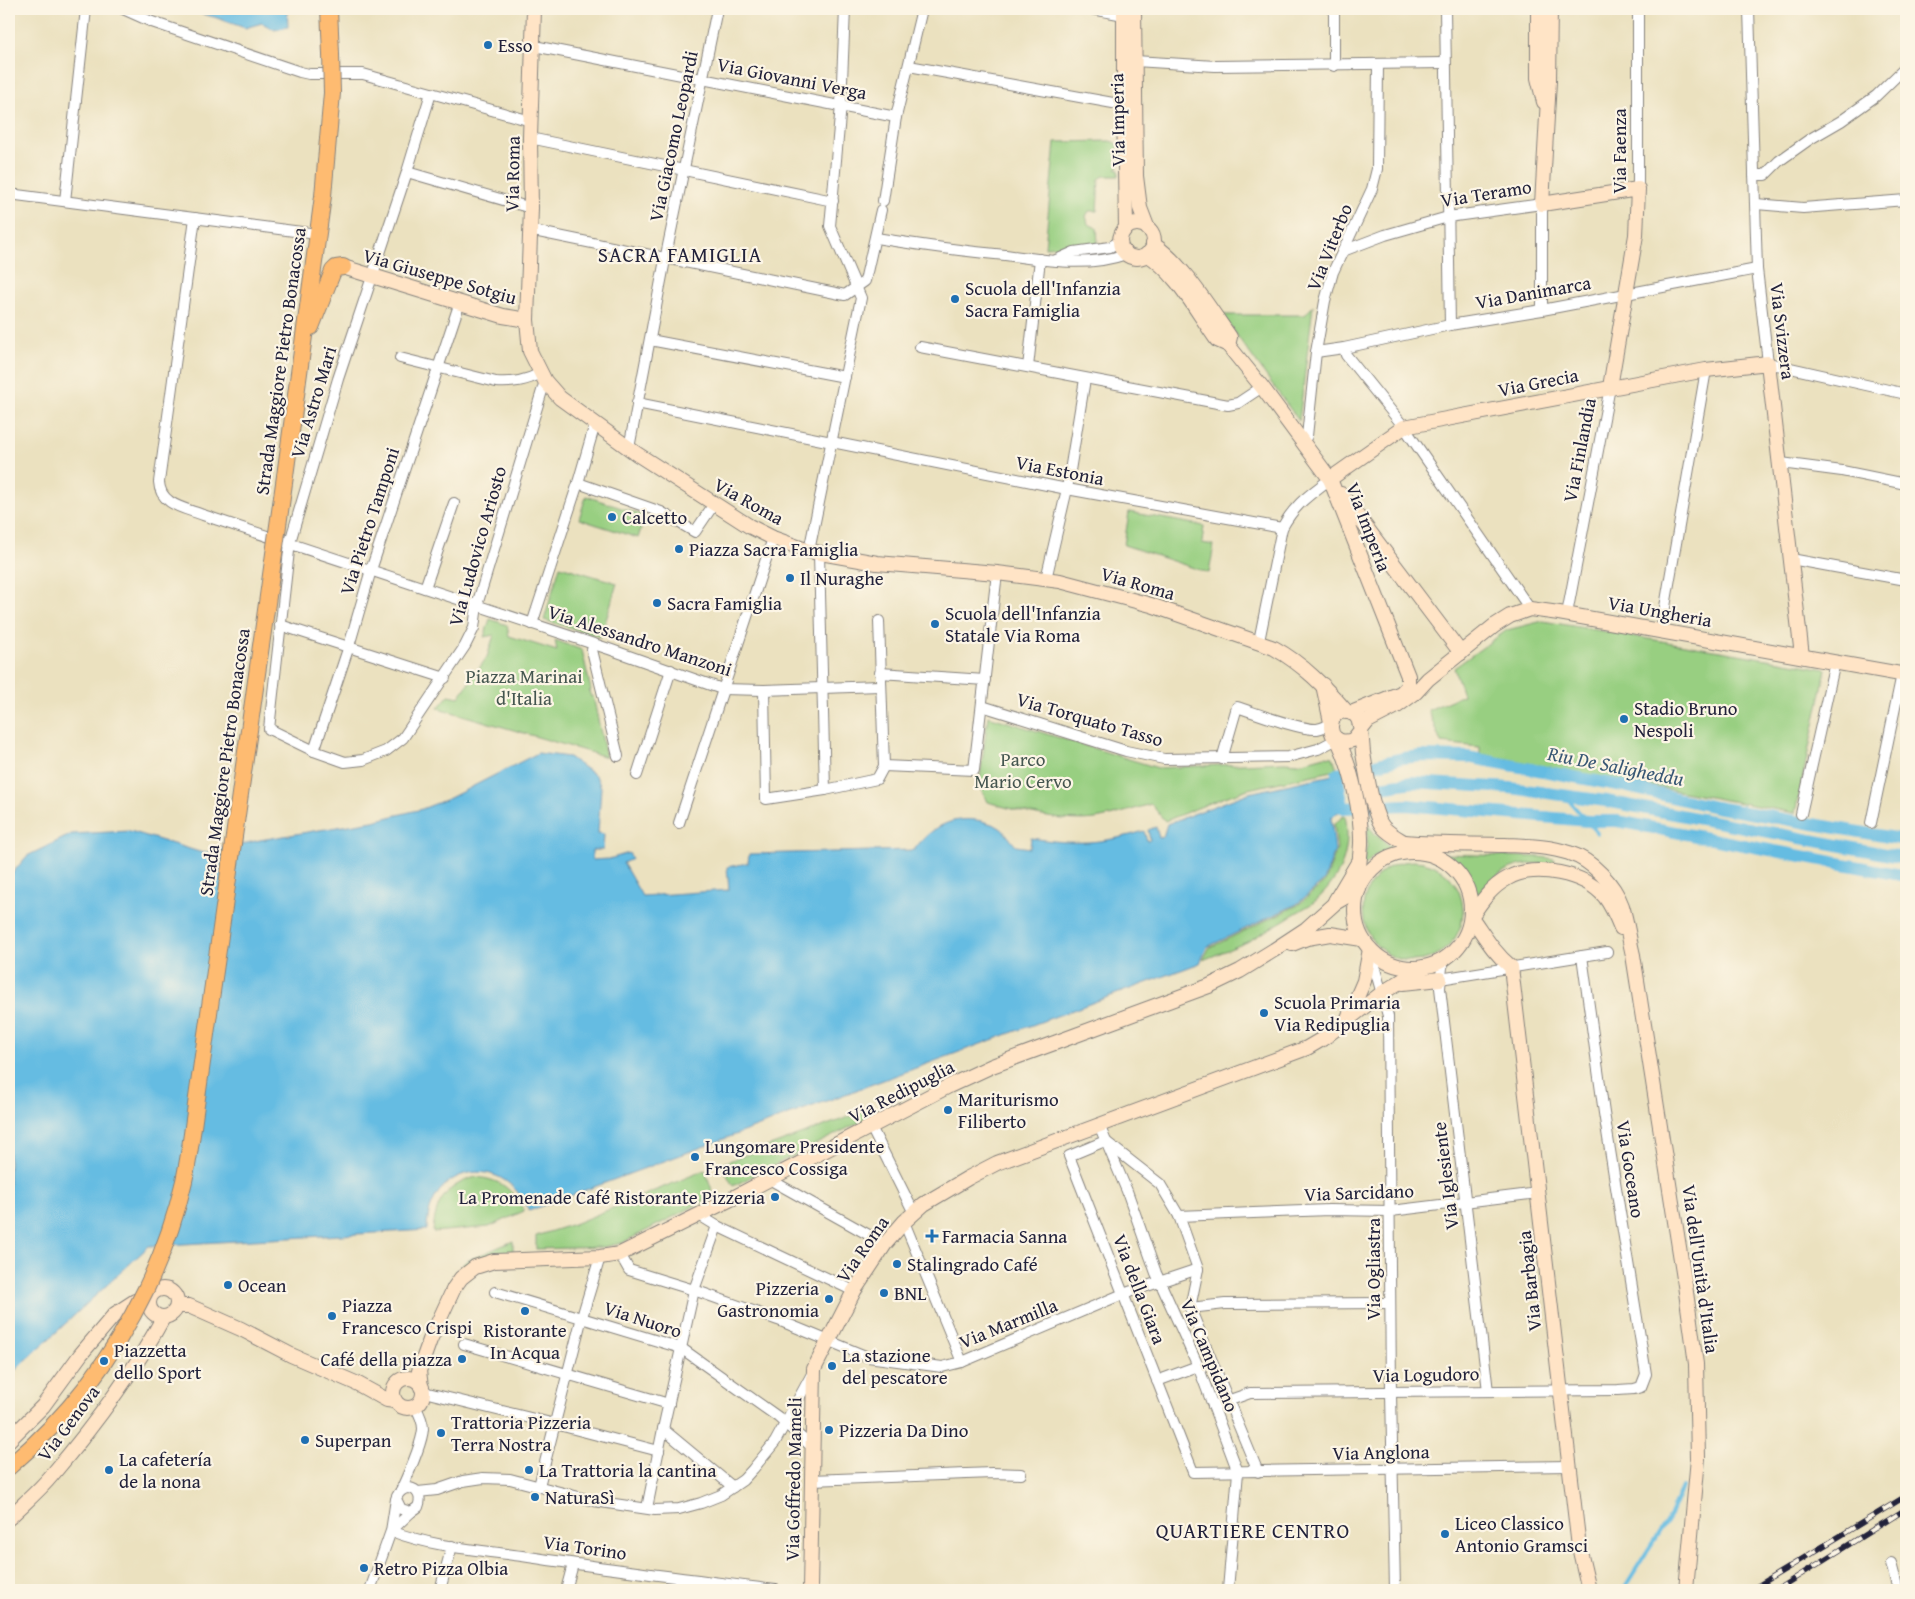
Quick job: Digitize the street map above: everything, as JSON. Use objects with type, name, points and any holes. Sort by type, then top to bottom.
[{"type":"main road","name":"Strada Maggiore Pietro Bonacossa","points":[[9,1467],[69,1409],[101,1368],[131,1319],[152,1277],[184,1180],[200,1084],[323,196],[332,93],[329,9]]},
{"type":"main road","points":[[301,352],[333,271],[336,268],[343,267]]},
{"type":"street","points":[[65,201],[86,9]]},
{"type":"street","points":[[123,9],[160,25],[300,72],[309,74],[363,74],[531,121]]},
{"type":"street","name":"Via Roma","points":[[534,9],[527,320],[530,351],[543,377],[560,398],[629,448],[714,504],[749,526],[773,538],[814,552],[877,563],[1046,579],[1133,600],[1259,641],[1290,657],[1322,684],[1349,712]]},
{"type":"street","name":"Via Giacomo Leopardi","points":[[629,448],[665,259],[717,9]]},
{"type":"street","points":[[825,790],[822,689],[814,552],[832,441],[861,298],[830,226],[841,105],[844,9]]},
{"type":"street","points":[[529,230],[845,295],[865,282],[876,238],[896,117],[922,9]]},
{"type":"street","points":[[1092,9],[1128,11]]},
{"type":"street","points":[[1334,9],[1334,66]]},
{"type":"street","points":[[1445,9],[1450,324]]},
{"type":"street","points":[[1538,9],[1538,78],[1546,110]]},
{"type":"street","points":[[1542,310],[1542,204],[1549,81],[1550,9]]},
{"type":"street","name":"Via Faenza","points":[[1628,293],[1636,236],[1638,190],[1638,9]]},
{"type":"street","name":"Via Svizzera","points":[[1749,9],[1757,269],[1802,656]]},
{"type":"street","name":"Via Imperia","points":[[1128,11],[1135,61],[1134,141],[1137,194],[1148,229]]},
{"type":"street","name":"Via Imperia","points":[[1126,228],[1124,105],[1128,11]]},
{"type":"street","name":"Via Giovanni Verga","points":[[534,46],[896,117]]},
{"type":"street","points":[[1135,61],[1215,66],[1334,66],[1445,62]]},
{"type":"street","name":"Via Viterbo","points":[[1302,440],[1307,436],[1316,352],[1325,301],[1333,272],[1372,189],[1377,169],[1378,65]]},
{"type":"street","points":[[909,66],[1124,105]]},
{"type":"street","points":[[1754,175],[1765,175],[1779,161],[1876,96],[1906,68]]},
{"type":"street","name":"Via Astro Mari","points":[[268,729],[290,542],[338,379],[432,93]]},
{"type":"street","points":[[530,138],[833,201]]},
{"type":"street","points":[[407,172],[531,208]]},
{"type":"street","name":"Via Teramo","points":[[1343,251],[1385,235],[1448,217],[1638,190]]},
{"type":"street","points":[[9,194],[317,234]]},
{"type":"street","points":[[1756,204],[1804,208],[1906,200]]},
{"type":"street","name":"Via Alessandro Manzoni","points":[[196,218],[160,482],[160,488],[165,497],[173,504],[594,644],[722,689],[822,689],[880,686]]},
{"type":"street","points":[[1140,224],[1148,229],[1153,238],[1150,249],[1135,258],[1126,254],[1120,246],[1123,231],[1130,225],[1140,224]]},
{"type":"street","points":[[876,238],[932,247],[1070,262],[1101,260],[1126,254]]},
{"type":"street","points":[[1055,261],[1074,252],[1110,246],[1120,241]]},
{"type":"street","name":"Via Imperia","points":[[1150,249],[1172,276],[1217,340],[1228,345],[1262,387],[1330,479],[1408,676]]},
{"type":"street","points":[[1028,367],[1040,259]]},
{"type":"street","name":"Via Giuseppe Sotgiu","points":[[343,267],[503,316],[527,320]]},
{"type":"street","name":"Via Danimarca","points":[[1316,352],[1344,348],[1450,324],[1542,310],[1757,269]]},
{"type":"street","name":"Via Finlandia","points":[[1567,614],[1628,293]]},
{"type":"street","name":"Via Pietro Tamponi","points":[[314,751],[349,646],[370,570],[460,302]]},
{"type":"street","points":[[650,340],[845,377]]},
{"type":"street","points":[[920,347],[1228,406],[1262,387]]},
{"type":"street","points":[[1344,348],[1346,354],[1404,427],[1530,609]]},
{"type":"street","points":[[400,358],[437,369],[496,382],[512,383],[543,377]]},
{"type":"street","points":[[1768,363],[1906,394]]},
{"type":"street","name":"Via Grecia","points":[[1330,479],[1404,427],[1706,370],[1768,363]]},
{"type":"street","points":[[1661,630],[1706,370]]},
{"type":"street","name":"Via Ludovico Ariosto","points":[[268,729],[314,751],[345,762],[363,760],[386,751],[403,738],[445,678],[474,628],[477,605],[543,377]]},
{"type":"street","points":[[1046,579],[1067,489],[1085,379]]},
{"type":"street","name":"Via Estonia","points":[[637,403],[1067,489],[1282,528]]},
{"type":"street","points":[[532,624],[578,484],[595,424]]},
{"type":"street","points":[[1781,463],[1842,471],[1906,484]]},
{"type":"street","points":[[1259,641],[1282,528],[1291,512],[1330,479],[1461,653]]},
{"type":"street","points":[[578,484],[661,512],[695,532],[714,504]]},
{"type":"street","points":[[425,588],[454,503]]},
{"type":"street","points":[[1350,531],[1363,523]]},
{"type":"street","points":[[679,823],[773,538]]},
{"type":"street","points":[[1791,559],[1906,580]]},
{"type":"street","points":[[884,766],[974,770],[997,573]]},
{"type":"street","name":"Via Ungheria","points":[[1360,730],[1368,722],[1397,706],[1416,692],[1428,679],[1494,626],[1510,616],[1530,609],[1661,630],[1904,674]]},
{"type":"street","points":[[764,690],[766,799],[877,780],[884,766],[879,621]]},
{"type":"street","points":[[280,625],[445,678]]},
{"type":"street","points":[[594,644],[592,650],[618,756]]},
{"type":"street","points":[[1800,814],[1835,662]]},
{"type":"street","points":[[637,775],[671,670]]},
{"type":"street","points":[[880,673],[985,680]]},
{"type":"street","points":[[1871,824],[1904,674]]},
{"type":"street","points":[[1222,759],[1237,707],[1303,727],[1317,729],[1325,727],[1339,713],[1349,712],[1401,693],[1408,686],[1408,676],[1416,680],[1428,679]]},
{"type":"street","points":[[1322,684],[1332,733],[1345,753],[1360,816],[1361,844],[1355,914],[1357,927],[1366,950],[1364,982],[1347,1021]]},
{"type":"street","name":"Via Torquato Tasso","points":[[982,706],[1140,755],[1164,759],[1288,756],[1318,748],[1337,739]]},
{"type":"street","points":[[1348,938],[1389,963],[1412,968],[1424,968],[1445,959],[1458,948],[1466,933],[1470,917],[1470,902],[1466,888],[1458,875],[1441,860],[1420,853],[1390,834],[1382,825],[1376,814],[1364,758],[1360,722],[1357,717],[1349,712]]},
{"type":"street","points":[[1337,739],[1346,742],[1353,740],[1360,730]]},
{"type":"street","name":"Via dell'Unità d'Italia","points":[[1405,842],[1552,848],[1571,853],[1599,872],[1613,890],[1621,906],[1633,955],[1686,1284],[1696,1364],[1698,1458],[1686,1590]]},
{"type":"street","points":[[1358,889],[1373,868],[1383,860],[1395,855],[1420,853],[1433,844]]},
{"type":"street","points":[[1334,903],[1359,861]]},
{"type":"street","name":"Via dell'Unità d'Italia","points":[[1470,917],[1484,897],[1509,878],[1523,873],[1540,872],[1569,875],[1593,886],[1605,897],[1633,955]]},
{"type":"street","name":"Via Redipuglia","points":[[422,1388],[419,1371],[423,1358],[454,1288],[461,1278],[475,1267],[494,1261],[600,1257],[620,1254],[769,1180],[949,1086],[992,1066],[1209,986],[1240,971],[1301,932],[1334,903],[1358,889]]},
{"type":"street","points":[[1483,934],[1481,918],[1484,897]]},
{"type":"street","points":[[1470,917],[1498,956],[1511,967]]},
{"type":"street","name":"Via Redipuglia","points":[[1274,950],[1307,938],[1330,934],[1348,938],[1366,950]]},
{"type":"street","name":"Via Ogliastra","points":[[1366,950],[1382,993],[1388,1016],[1391,1393],[1395,1590]]},
{"type":"street","points":[[1400,984],[1440,980],[1606,952]]},
{"type":"street","name":"Via Goceano","points":[[1582,956],[1646,1374],[1641,1387]]},
{"type":"street","name":"Via Iglesiente","points":[[1445,959],[1440,980],[1488,1391]]},
{"type":"street","name":"Via Barbagia","points":[[1511,967],[1579,1547],[1589,1590]]},
{"type":"street","name":"Via Roma","points":[[416,1491],[437,1490],[463,1481],[483,1478],[510,1480],[594,1501],[666,1510],[679,1509],[721,1495],[742,1480],[770,1450],[854,1291],[885,1244],[909,1217],[924,1204],[997,1163],[1307,1048],[1347,1021],[1382,993],[1424,968]]},
{"type":"street","name":"Via Campidano","points":[[1099,1126],[1127,1191],[1160,1281],[1198,1366],[1238,1472],[1228,1590]]},
{"type":"street","points":[[872,1127],[909,1217],[962,1362]]},
{"type":"street","name":"Via Campidano","points":[[1105,1141],[1160,1184],[1180,1216],[1198,1270],[1190,1308],[1258,1472]]},
{"type":"street","name":"Via della Giara","points":[[1105,1141],[1069,1156],[1193,1472]]},
{"type":"street","points":[[769,1180],[885,1244]]},
{"type":"street","name":"Via Sarcidano","points":[[1180,1216],[1329,1210],[1390,1211],[1538,1194]]},
{"type":"street","points":[[699,1215],[717,1226],[854,1291]]},
{"type":"street","points":[[648,1508],[658,1451],[694,1290],[717,1226]]},
{"type":"street","name":"Via Marmilla","points":[[620,1254],[628,1270],[694,1290],[778,1320],[868,1357],[942,1367],[962,1362],[1123,1294],[1198,1270]]},
{"type":"street","points":[[539,1486],[582,1317],[600,1257]]},
{"type":"street","points":[[168,1290],[176,1295],[177,1306],[171,1316],[162,1318],[153,1314],[150,1310],[149,1300],[154,1292],[168,1290]]},
{"type":"street","name":"Via Nuoro","points":[[494,1292],[681,1348],[785,1423],[812,1447]]},
{"type":"street","points":[[9,1440],[43,1406],[76,1361],[115,1314],[134,1301],[149,1300]]},
{"type":"street","points":[[1190,1308],[1225,1304],[1390,1303]]},
{"type":"street","points":[[177,1306],[188,1306],[241,1329],[291,1355],[358,1384],[387,1400],[395,1401],[406,1408],[415,1406],[421,1400],[422,1388]]},
{"type":"street","name":"Via Genova","points":[[9,1518],[52,1476],[130,1370],[162,1318]]},
{"type":"street","points":[[464,1344],[669,1404]]},
{"type":"street","name":"Via Redipuglia","points":[[400,1381],[423,1358]]},
{"type":"street","points":[[1157,1381],[1198,1366]]},
{"type":"street","name":"Via Goffredo Mameli","points":[[810,1590],[814,1369]]},
{"type":"street","points":[[358,1384],[413,1380],[428,1393],[658,1451]]},
{"type":"street","points":[[395,1401],[393,1390],[400,1381]]},
{"type":"street","name":"Via Logudoro","points":[[1213,1406],[1250,1393],[1391,1393],[1634,1389],[1641,1387]]},
{"type":"street","points":[[370,1590],[391,1531],[399,1495],[408,1475],[423,1430],[421,1418],[415,1406]]},
{"type":"street","points":[[663,1429],[733,1487]]},
{"type":"street","name":"Via Anglona","points":[[1193,1472],[1570,1466]]},
{"type":"street","points":[[812,1480],[992,1473],[1021,1474]]},
{"type":"street","points":[[391,1531],[415,1510],[420,1503],[420,1495],[408,1475]]},
{"type":"street","points":[[411,1512],[401,1509],[399,1495],[405,1488],[416,1491]]},
{"type":"street","name":"Via Torino","points":[[391,1531],[414,1540],[452,1546],[573,1564],[776,1590]]},
{"type":"street","points":[[440,1590],[452,1546]]},
{"type":"street","points":[[1892,1562],[1898,1590]]},
{"type":"street","points":[[566,1590],[573,1564]]},
{"type":"green space","points":[[1110,141],[1115,143],[1119,149],[1119,157],[1116,159],[1119,160],[1119,166],[1116,168],[1119,170],[1119,176],[1104,176],[1099,179],[1097,211],[1089,211],[1086,216],[1088,224],[1097,228],[1098,245],[1045,247],[1055,142]]},
{"type":"green space","points":[[1313,306],[1299,421],[1222,315],[1305,315]]},
{"type":"green space","name":"Calcetto","points":[[586,496],[645,516],[638,538],[579,519]]},
{"type":"green space","points":[[1129,512],[1204,526],[1202,543],[1214,545],[1209,573],[1124,545]]},
{"type":"green space","points":[[560,566],[617,583],[601,637],[544,620]]},
{"type":"green space","name":"Piazza Marinai d'Italia","points":[[490,619],[507,625],[509,636],[557,651],[555,640],[582,650],[591,690],[589,691],[591,697],[593,696],[606,757],[438,708],[449,695],[459,697],[487,657],[494,635],[484,637]]},
{"type":"green space","name":"Stadio Bruno Nespoli","points":[[1543,621],[1826,669],[1795,813],[1480,754],[1480,747],[1441,743],[1428,710],[1463,695],[1454,668],[1507,630]]},
{"type":"green space","name":"Parco Mario Cervo","points":[[988,716],[1158,768],[1284,762],[1299,763],[1325,756],[1333,757],[1337,770],[1248,789],[1165,821],[1151,804],[1095,819],[1055,818],[1027,813],[988,802],[979,785]]},
{"type":"green space","points":[[1345,815],[1347,840],[1342,864],[1323,894],[1313,903],[1247,942],[1203,960],[1209,948],[1298,905],[1325,882],[1337,849],[1334,824]]},
{"type":"green space","points":[[1368,825],[1375,834],[1392,848],[1374,856],[1363,867],[1367,846]]},
{"type":"green space","points":[[1443,854],[1554,859],[1553,864],[1528,864],[1508,870],[1490,882],[1475,902],[1464,875]]},
{"type":"green space","points":[[1413,861],[1432,865],[1448,876],[1459,892],[1463,911],[1459,930],[1448,946],[1432,957],[1413,961],[1394,957],[1378,946],[1367,930],[1363,911],[1367,892],[1378,876],[1394,865]]},
{"type":"green space","points":[[864,1106],[870,1117],[733,1186],[721,1164],[854,1115]]},
{"type":"green space","points":[[705,1170],[714,1196],[622,1243],[604,1247],[536,1249],[536,1236],[574,1224]]},
{"type":"green space","points":[[476,1177],[493,1180],[505,1187],[515,1197],[524,1211],[489,1227],[433,1232],[436,1212],[444,1196],[457,1185]]},
{"type":"green space","points":[[513,1241],[513,1253],[494,1255],[447,1290],[456,1272],[466,1261]]},
{"type":"water","points":[[181,9],[287,9],[288,27],[275,30],[262,23],[245,28],[214,17]]},
{"type":"water","points":[[538,753],[569,757],[596,776],[601,787],[598,833],[604,834],[603,850],[592,850],[592,860],[609,859],[629,853],[632,859],[623,863],[642,896],[729,890],[727,867],[748,863],[749,854],[914,850],[935,829],[952,821],[982,821],[1000,828],[1016,846],[1030,848],[1031,838],[1061,842],[1088,842],[1115,839],[1144,831],[1147,841],[1150,840],[1148,830],[1156,827],[1159,838],[1163,837],[1167,824],[1249,793],[1337,774],[1343,808],[1331,818],[1335,850],[1324,881],[1297,904],[1207,947],[1200,963],[529,1211],[517,1191],[502,1179],[485,1173],[468,1173],[452,1180],[439,1192],[430,1209],[427,1230],[149,1246],[9,1376],[9,877],[27,856],[72,834],[130,831],[203,853],[260,840],[373,821],[422,809],[450,798]]},
{"type":"waterway","name":"Riu De Saligheddu","points":[[1906,840],[1715,807],[1623,786],[1467,757],[1422,756],[1403,758],[1337,774],[1343,808],[1406,805],[1588,821],[1617,821],[1906,876]]},
{"type":"waterway","name":"Riu De Saligheddu","points":[[1361,790],[1413,782],[1510,788],[1606,801],[1906,858]]},
{"type":"waterway","points":[[1565,796],[1597,833]]},
{"type":"waterway","points":[[1623,1590],[1671,1513],[1682,1487]]},
{"type":"railway","points":[[1751,1590],[1906,1496]]},
{"type":"railway","points":[[1776,1590],[1906,1509]]},
{"type":"place","name":"Esso","points":[[488,45]]},
{"type":"place","name":"Scuola dell'Infanzia Sacra Famiglia","points":[[955,299]]},
{"type":"place","name":"Calcetto","points":[[612,517]]},
{"type":"place","name":"Piazza Sacra Famiglia","points":[[679,549]]},
{"type":"place","name":"Il Nuraghe","points":[[790,578]]},
{"type":"place","name":"Sacra Famiglia","points":[[657,603]]},
{"type":"place","name":"Scuola dell'Infanzia Statale Via Roma","points":[[935,624]]},
{"type":"place","name":"Stadio Bruno Nespoli","points":[[1624,719]]},
{"type":"place","name":"Scuola Primaria Via Redipuglia","points":[[1264,1013]]},
{"type":"place","name":"Mariturismo Filiberto","points":[[948,1110]]},
{"type":"place","name":"Lungomare Presidente Francesco Cossiga","points":[[695,1157]]},
{"type":"place","name":"La Promenade Café Ristorante Pizzeria","points":[[775,1197]]},
{"type":"place","name":"Farmacia Sanna","points":[[932,1236]]},
{"type":"place","name":"Stalingrado Café","points":[[897,1264]]},
{"type":"place","name":"Ocean","points":[[228,1285]]},
{"type":"place","name":"BNL","points":[[884,1293]]},
{"type":"place","name":"Pizzeria Gastronomia","points":[[829,1299]]},
{"type":"place","name":"Ristorante In Acqua","points":[[525,1311]]},
{"type":"place","name":"Piazza Francesco Crispi","points":[[332,1316]]},
{"type":"place","name":"Café della piazza","points":[[462,1359]]},
{"type":"place","name":"Piazzetta dello Sport","points":[[104,1361]]},
{"type":"place","name":"La stazione del pescatore","points":[[832,1366]]},
{"type":"place","name":"Pizzeria Da Dino","points":[[829,1430]]},
{"type":"place","name":"Trattoria Pizzeria Terra Nostra","points":[[441,1433]]},
{"type":"place","name":"Superpan","points":[[305,1440]]},
{"type":"place","name":"La cafetería de la nona","points":[[109,1470]]},
{"type":"place","name":"La Trattoria la cantina","points":[[529,1470]]},
{"type":"place","name":"NaturaSì","points":[[535,1497]]},
{"type":"place","name":"Liceo Classico Antonio Gramsci","points":[[1445,1534]]},
{"type":"place","name":"Retro Pizza Olbia","points":[[364,1568]]},
{"type":"district","name":"SACRA FAMIGLIA","points":[[680,255]]},
{"type":"district","name":"QUARTIERE CENTRO","points":[[1253,1531]]}]
